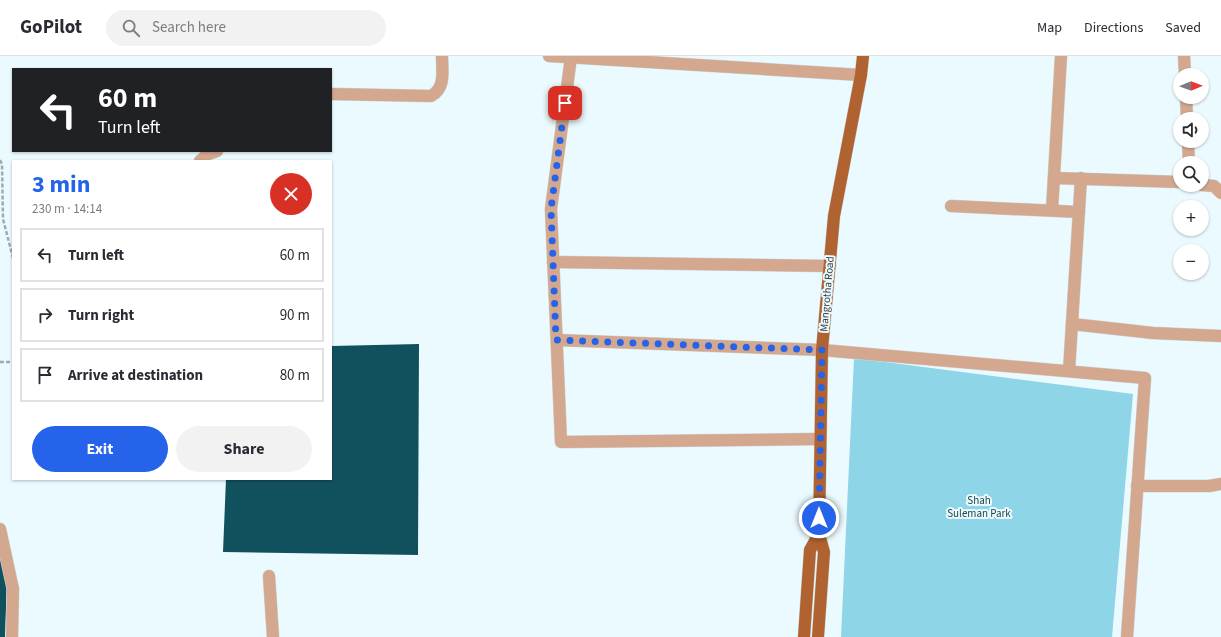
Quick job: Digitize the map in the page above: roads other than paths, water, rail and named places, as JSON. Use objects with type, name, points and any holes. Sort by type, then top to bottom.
[{"type":"main road","name":"Mangrotha Road","points":[[818,637],[824,552],[818,534],[822,350],[834,216],[861,75],[863,56]]},
{"type":"main road","name":"Mangrotha Road","points":[[804,637],[810,550],[818,534]]},
{"type":"street","points":[[332,94],[431,96],[438,93],[442,86],[442,56]]},
{"type":"street","points":[[549,56],[658,59],[861,75]]},
{"type":"street","points":[[1052,210],[1061,56]]},
{"type":"street","points":[[1184,56],[1184,68]]},
{"type":"street","points":[[571,57],[551,209],[561,442],[819,439]]},
{"type":"street","points":[[201,160],[208,154],[214,152]]},
{"type":"street","points":[[1054,178],[1173,182]]},
{"type":"street","points":[[1069,372],[1081,178]]},
{"type":"street","points":[[1209,186],[1214,186],[1221,193]]},
{"type":"street","points":[[951,206],[1079,212]]},
{"type":"street","points":[[553,262],[830,266]]},
{"type":"street","points":[[1072,324],[1153,332],[1221,336]]},
{"type":"street","points":[[556,340],[822,350],[1145,378],[1127,637]]},
{"type":"street","points":[[1137,486],[1209,486],[1221,484]]},
{"type":"street","points":[[0,529],[14,589],[12,637]]},
{"type":"street","points":[[269,576],[273,637]]},
{"type":"park label","name":"Shah Suleman Park","points":[[979,506]]}]
